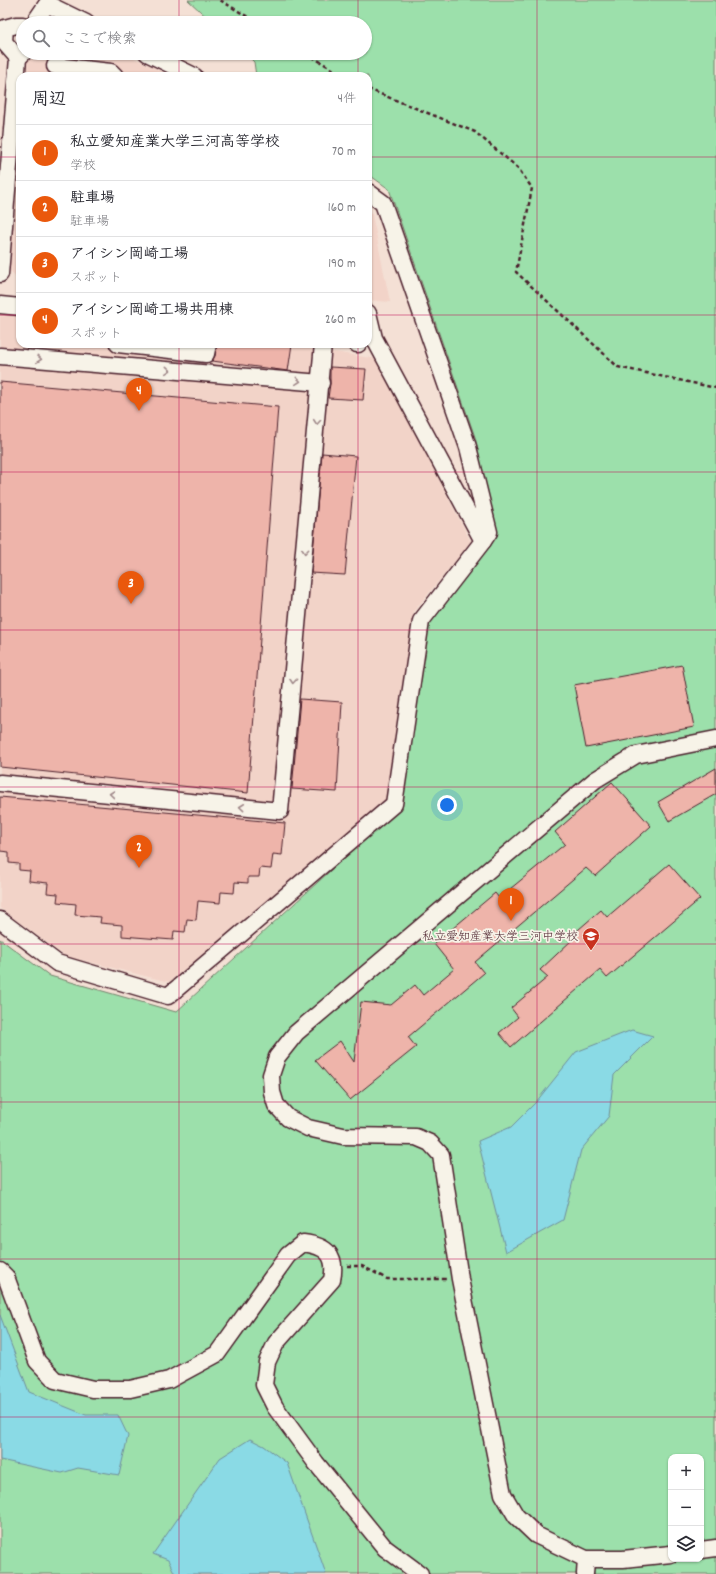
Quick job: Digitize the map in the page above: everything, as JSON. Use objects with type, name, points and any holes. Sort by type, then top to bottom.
[{"type":"street","points":[[39,16],[47,4],[72,16]]},
{"type":"street","points":[[16,25],[5,28],[4,42],[16,51]]},
{"type":"street","points":[[19,72],[20,60]]},
{"type":"street","points":[[161,60],[186,72]]},
{"type":"street","points":[[55,66],[110,72]]},
{"type":"street","points":[[0,274],[4,179],[16,91]]},
{"type":"street","points":[[0,920],[57,963],[168,996],[394,804],[421,621],[483,541],[488,532],[468,447],[383,203],[372,195]]},
{"type":"street","points":[[0,305],[16,307]]},
{"type":"street","points":[[372,341],[483,541]]},
{"type":"street","points":[[153,348],[206,354],[207,348]]},
{"type":"street","points":[[0,783],[280,811],[321,383],[323,348]]},
{"type":"street","points":[[0,356],[321,383]]},
{"type":"street","points":[[668,1554],[623,1559],[586,1567],[536,1534],[516,1516],[503,1494],[460,1279],[441,1155],[430,1143],[416,1137],[344,1136],[308,1128],[288,1118],[276,1105],[272,1092],[270,1075],[277,1057],[296,1033],[595,780],[636,755],[716,739]]},
{"type":"street","points":[[0,1272],[6,1277],[37,1362],[55,1380],[93,1389],[130,1389],[169,1380],[218,1354],[288,1255],[303,1243],[317,1245],[329,1254],[335,1267],[332,1280],[276,1343],[267,1362],[264,1385],[279,1413],[316,1463],[385,1548],[420,1574]]},
{"type":"street","points":[[704,1550],[716,1548]]},
{"type":"path","points":[[220,0],[246,16]]},
{"type":"path","points":[[318,60],[337,72]]},
{"type":"path","points":[[372,90],[475,132],[518,168],[532,188],[516,272],[618,367],[716,388]]},
{"type":"path","points":[[335,1267],[362,1266],[387,1279],[460,1279]]},
{"type":"shaded area","points":[[26,60],[138,60],[163,72],[23,72],[24,62]]},
{"type":"shaded area","points":[[16,173],[16,276],[9,270]]},
{"type":"shaded area","points":[[372,214],[390,302],[372,300]]},
{"type":"shaded area","points":[[0,312],[16,314],[16,348],[309,348],[377,359],[471,542],[414,611],[387,801],[169,982],[65,956],[0,908]]},
{"type":"green space","points":[[188,0],[716,0],[716,1574],[0,1574],[0,939],[50,976],[176,1012],[401,806],[423,631],[497,536],[475,437],[389,189],[372,177],[372,72],[255,72],[254,62],[252,60],[372,60],[372,16],[205,16]]},
{"type":"water","points":[[632,1030],[653,1036],[614,1075],[609,1116],[581,1150],[563,1220],[506,1252],[478,1141],[511,1127],[536,1102],[576,1052]]},
{"type":"water","points":[[0,1315],[29,1392],[86,1415],[118,1415],[128,1436],[119,1475],[78,1468],[62,1473],[0,1460]]},
{"type":"water","points":[[250,1439],[264,1446],[287,1463],[326,1574],[175,1574],[168,1560],[153,1554],[220,1458]]},
{"type":"building","points":[[216,348],[291,348],[288,371],[212,361],[215,356]]},
{"type":"building","points":[[330,367],[366,369],[363,400],[328,398]]},
{"type":"building","points":[[0,382],[278,407],[248,793],[0,767]]},
{"type":"building","points":[[322,453],[356,456],[345,575],[311,573]]},
{"type":"building","points":[[682,665],[694,727],[586,748],[574,685]]},
{"type":"building","points":[[300,699],[342,702],[337,792],[292,789]]},
{"type":"building","points":[[716,768],[716,794],[669,821],[658,802]]},
{"type":"building","points":[[612,782],[651,826],[595,876],[586,868],[475,962],[484,973],[408,1037],[416,1047],[350,1100],[315,1060],[340,1041],[354,1062],[361,1002],[391,1005],[415,985],[423,995],[454,969],[434,944],[495,893],[499,898],[565,844],[555,832]]},
{"type":"building","points":[[0,797],[285,823],[282,855],[273,854],[271,869],[260,868],[259,877],[248,877],[248,883],[235,882],[234,893],[221,892],[220,903],[198,901],[196,920],[187,919],[185,932],[174,931],[173,940],[122,936],[122,925],[100,923],[101,917],[75,915],[76,904],[57,902],[58,894],[47,893],[48,883],[29,881],[30,871],[19,870],[19,864],[9,863],[9,852],[0,851]]},
{"type":"building","points":[[669,864],[700,899],[607,978],[600,970],[511,1047],[499,1033],[518,1017],[511,1008],[548,977],[540,970],[573,939],[571,936],[601,910],[607,917]]},
{"type":"place","name":"アイシン岡崎工場共用棟","points":[[139,411]]},
{"type":"place","name":"アイシン岡崎工場","points":[[131,604]]},
{"type":"place","name":"駐車場","points":[[139,868]]},
{"type":"place","name":"私立愛知産業大学三河高等学校","points":[[511,921]]},
{"type":"place","name":"私立愛知産業大学三河中学校","points":[[591,951]]}]
